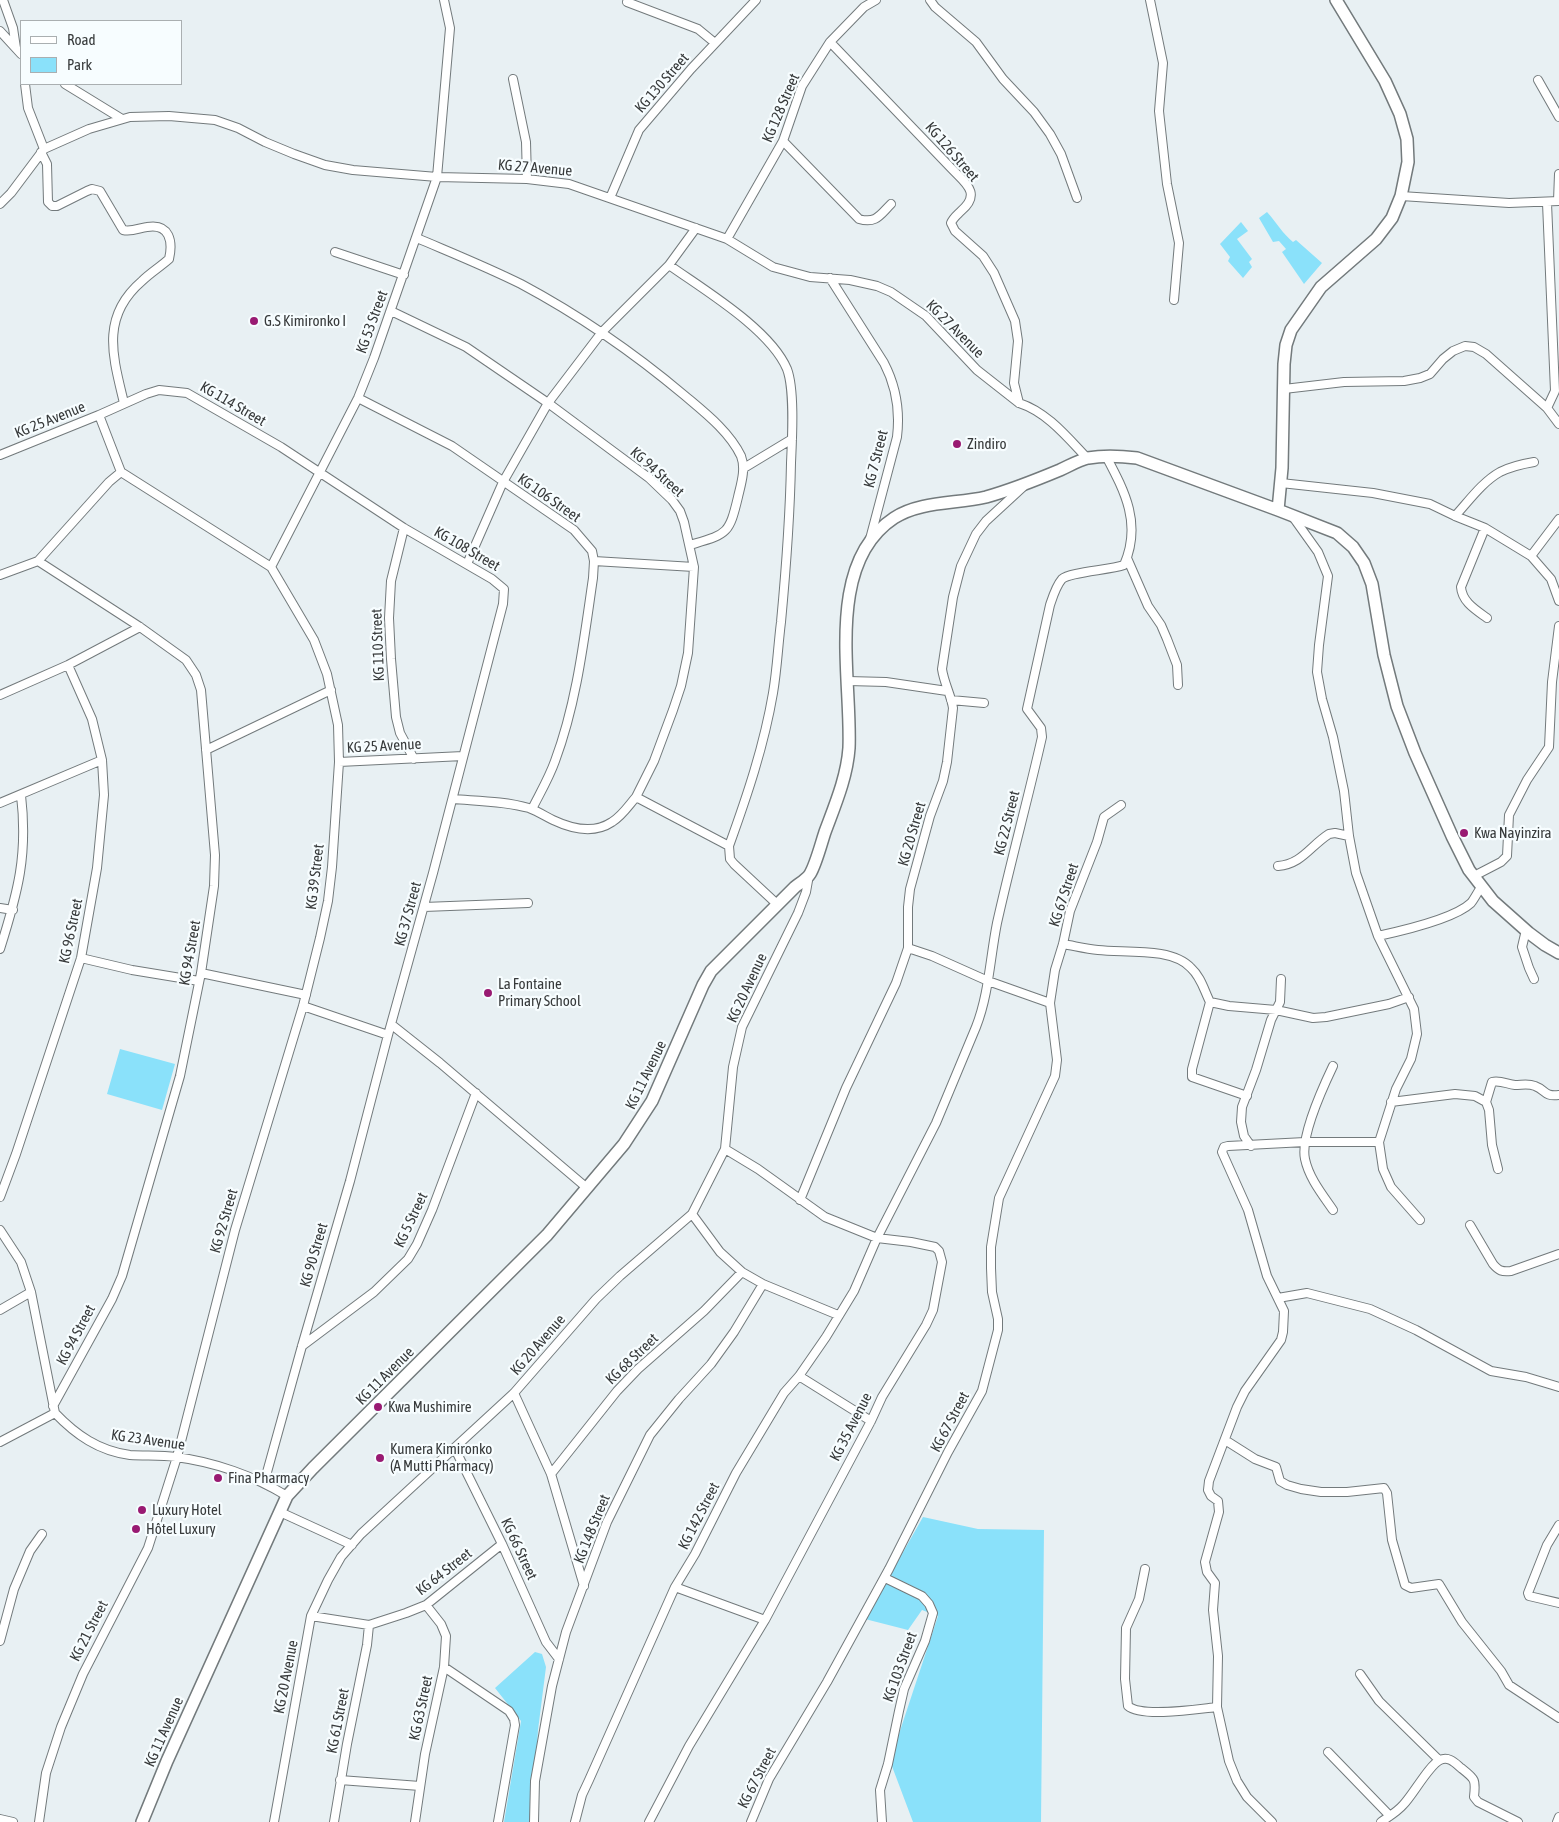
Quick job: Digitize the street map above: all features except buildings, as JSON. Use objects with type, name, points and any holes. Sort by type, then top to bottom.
[{"type":"main road","points":[[1278,510],[1281,483],[1286,345],[1291,330],[1321,287],[1376,239],[1392,218],[1401,196],[1408,162],[1407,139],[1400,114],[1385,81],[1339,2]]},
{"type":"main road","points":[[810,875],[843,783],[849,749],[846,617],[859,562],[868,544],[881,528],[896,517],[912,509],[986,496],[1027,483],[1087,458],[1106,456],[1137,458],[1337,533],[1353,547],[1364,563],[1372,584],[1384,656],[1397,706],[1428,786],[1452,836],[1474,876],[1493,901],[1545,946],[1559,953]]},
{"type":"main road","name":"KG 11 Avenue","points":[[142,1822],[167,1761],[287,1496],[547,1235],[587,1188],[624,1144],[652,1101],[703,985],[718,963],[795,887],[810,875]]},
{"type":"street","points":[[3,0],[19,51]]},
{"type":"street","name":"KG 53 Street","points":[[271,568],[358,398],[404,275],[437,177],[450,28],[444,0]]},
{"type":"street","name":"KG 130 Street","points":[[610,198],[639,130],[715,43],[756,0]]},
{"type":"street","name":"KG 128 Street","points":[[727,239],[784,141],[802,86],[830,42],[864,7],[876,0]]},
{"type":"street","points":[[930,0],[935,7],[976,42],[1003,79],[1039,119],[1061,154],[1077,198]]},
{"type":"street","points":[[1150,0],[1163,63],[1160,111],[1167,184],[1179,243],[1174,300]]},
{"type":"street","points":[[627,2],[698,29],[715,43]]},
{"type":"street","points":[[0,31],[19,51]]},
{"type":"street","name":"KG 126 Street","points":[[830,42],[970,189],[972,195],[969,204],[953,218],[951,223],[955,231],[983,256],[998,281],[1015,321],[1018,341],[1014,383],[1019,403]]},
{"type":"street","points":[[513,79],[526,142],[527,179]]},
{"type":"street","points":[[1538,80],[1559,117]]},
{"type":"street","points":[[25,85],[28,108],[47,164],[48,202],[52,206],[57,206],[87,191],[96,189],[102,193],[123,230],[133,230],[148,226],[166,231],[169,237],[172,248],[170,259],[141,281],[126,297],[116,316],[114,355],[124,403]]},
{"type":"street","points":[[67,85],[122,118]]},
{"type":"street","name":"KG 27 Avenue","points":[[0,204],[11,193],[42,151],[88,129],[122,118],[168,116],[215,120],[325,165],[353,170],[437,177],[527,179],[569,184],[727,239],[773,267],[810,277],[830,278],[877,286],[903,299],[926,316],[977,370],[1019,403],[1027,405],[1052,422],[1087,458]]},
{"type":"street","points":[[784,141],[859,219],[874,220],[891,204]]},
{"type":"street","points":[[1401,196],[1462,201],[1547,203],[1558,201],[1559,174]]},
{"type":"street","points":[[1547,203],[1555,392],[1547,408]]},
{"type":"street","points":[[467,564],[503,482],[548,403],[602,332],[669,265],[696,228]]},
{"type":"street","points":[[417,238],[486,267],[522,285],[602,332],[663,378],[726,433],[741,457],[744,468],[732,522],[726,531],[718,537],[690,545]]},
{"type":"street","points":[[336,252],[404,275]]},
{"type":"street","points":[[669,265],[756,330],[774,350],[787,369],[791,385],[790,527],[778,659],[758,758],[729,846],[730,859],[734,864],[778,905]]},
{"type":"street","name":"KG 7 Street","points":[[830,278],[889,372],[898,402],[899,423],[897,437],[868,544]]},
{"type":"street","name":"KG 94 Street","points":[[391,311],[466,347],[548,403],[649,478],[672,500],[680,511],[694,567],[688,653],[681,686],[654,761],[636,797]]},
{"type":"street","points":[[1284,389],[1344,382],[1404,381],[1420,378],[1430,374],[1453,351],[1465,346],[1474,346],[1486,354],[1547,408],[1559,424]]},
{"type":"street","name":"KG 114 Street","points":[[98,415],[159,390],[187,393],[204,401],[320,472]]},
{"type":"street","name":"KG 106 Street","points":[[358,398],[452,446],[574,530],[592,551],[594,561]]},
{"type":"street","name":"KG 25 Avenue","points":[[0,455],[98,415],[121,472],[271,568],[314,640],[327,674],[338,725],[339,762],[463,756]]},
{"type":"street","points":[[744,468],[792,439]]},
{"type":"street","points":[[1106,456],[1124,489],[1131,515],[1131,541],[1127,558],[1148,606],[1161,625],[1167,639],[1177,665],[1178,685]]},
{"type":"street","points":[[1455,516],[1498,473],[1534,462]]},
{"type":"street","points":[[0,574],[38,561],[121,472]]},
{"type":"street","name":"KG 108 Street","points":[[320,472],[404,528],[467,564],[504,588],[503,604],[463,756]]},
{"type":"street","name":"KG 20 Street","points":[[800,1200],[846,1088],[896,983],[908,948],[910,889],[930,816],[945,772],[953,718],[952,700],[947,691],[942,669],[953,597],[961,566],[976,534],[1027,483]]},
{"type":"street","points":[[1281,483],[1373,492],[1430,504],[1485,528],[1531,556],[1552,579],[1559,601]]},
{"type":"street","points":[[1292,515],[1318,552],[1328,576],[1319,645],[1318,672],[1322,699],[1333,737],[1344,790],[1349,836],[1356,873],[1378,936],[1414,1009],[1417,1034],[1411,1059],[1396,1089],[1379,1142],[1383,1169],[1391,1187],[1420,1220]]},
{"type":"street","points":[[1531,556],[1559,519]]},
{"type":"street","name":"KG 110 Street","points":[[404,528],[391,580],[390,651],[396,717],[400,733],[414,759]]},
{"type":"street","points":[[1485,528],[1461,587],[1461,593],[1465,600],[1487,618]]},
{"type":"street","name":"KG 22 Street","points":[[877,1238],[936,1123],[982,1012],[997,925],[1042,737],[1041,728],[1027,709],[1052,599],[1063,578],[1114,569],[1124,565],[1127,558]]},
{"type":"street","name":"KG 94 Street","points":[[38,561],[140,627],[186,660],[196,675],[201,690],[215,855],[210,921],[180,1076],[122,1276],[54,1410]]},
{"type":"street","points":[[532,809],[555,763],[566,727],[586,627],[594,561],[694,567]]},
{"type":"street","points":[[1474,876],[1500,862],[1507,856],[1509,816],[1527,780],[1549,747],[1552,682],[1559,626]]},
{"type":"street","points":[[0,695],[68,665],[140,627]]},
{"type":"street","name":"KG 96 Street","points":[[0,1196],[16,1154],[81,958],[97,868],[104,795],[102,760],[92,719],[68,665]]},
{"type":"street","points":[[848,681],[886,682],[947,691]]},
{"type":"street","points":[[206,750],[331,690]]},
{"type":"street","points":[[952,700],[984,703]]},
{"type":"street","points":[[463,756],[453,799],[500,802],[532,809],[569,826],[588,829],[612,822],[620,816],[636,797],[729,846]]},
{"type":"street","points":[[0,803],[102,760]]},
{"type":"street","name":"KG 39 Street","points":[[306,995],[328,900],[339,762]]},
{"type":"street","points":[[0,949],[13,910],[24,853],[21,795]]},
{"type":"street","name":"KG 37 Street","points":[[388,1035],[453,799]]},
{"type":"street","name":"KG 67 Street","points":[[751,1822],[769,1779],[827,1682],[982,1391],[998,1330],[998,1320],[992,1292],[991,1268],[998,1203],[1003,1186],[1010,1175],[1021,1147],[1055,1076],[1057,1060],[1050,1003],[1055,970],[1070,911],[1094,850],[1104,817],[1121,805]]},
{"type":"street","points":[[1278,866],[1289,866],[1298,861],[1329,834],[1335,833],[1349,836]]},
{"type":"street","name":"KG 20 Avenue","points":[[274,1822],[312,1616],[328,1580],[341,1557],[361,1534],[514,1393],[596,1299],[692,1214],[725,1149],[733,1067],[742,1027],[798,912],[810,875]]},
{"type":"street","points":[[1378,936],[1414,928],[1455,912],[1470,903],[1482,886]]},
{"type":"street","points":[[424,907],[528,904]]},
{"type":"street","points":[[0,908],[13,910]]},
{"type":"street","points":[[1526,930],[1522,947],[1534,979]]},
{"type":"street","points":[[1063,944],[1096,950],[1160,954],[1177,958],[1186,963],[1193,969],[1210,1002],[1192,1069],[1192,1076],[1246,1096]]},
{"type":"street","points":[[908,948],[932,956],[988,981],[1050,1003]]},
{"type":"street","points":[[81,958],[132,970],[200,977],[306,995]]},
{"type":"street","points":[[1250,1146],[1244,1136],[1241,1122],[1242,1107],[1265,1044],[1271,1020],[1280,1002],[1282,979]]},
{"type":"street","name":"KG 92 Street","points":[[177,1457],[235,1230],[306,995]]},
{"type":"street","points":[[1210,1002],[1229,1006],[1276,1010],[1313,1018],[1389,1004],[1409,996]]},
{"type":"street","points":[[303,1006],[388,1035]]},
{"type":"street","points":[[392,1025],[476,1093],[587,1188]]},
{"type":"street","name":"KG 90 Street","points":[[264,1483],[350,1181],[388,1035]]},
{"type":"street","points":[[1333,1066],[1323,1087],[1305,1142],[1305,1159],[1309,1172],[1333,1210]]},
{"type":"street","points":[[1498,1170],[1492,1145],[1489,1110],[1486,1102],[1492,1082],[1532,1085],[1539,1087],[1551,1096],[1559,1095]]},
{"type":"street","name":"KG 5 Street","points":[[302,1346],[374,1292],[408,1259],[432,1210],[476,1093]]},
{"type":"street","points":[[1391,1102],[1455,1094],[1475,1096],[1486,1102]]},
{"type":"street","points":[[1272,1822],[1247,1797],[1236,1781],[1229,1761],[1217,1707],[1218,1656],[1213,1610],[1215,1583],[1207,1572],[1205,1562],[1219,1512],[1218,1501],[1211,1496],[1208,1490],[1236,1408],[1245,1391],[1281,1340],[1284,1312],[1267,1276],[1248,1210],[1222,1152],[1224,1147],[1228,1146],[1305,1142],[1379,1142]]},
{"type":"street","name":"KG 35 Avenue","points":[[650,1822],[689,1746],[765,1620],[882,1397],[926,1325],[933,1310],[942,1262],[939,1251],[935,1247],[877,1238],[825,1217],[758,1169],[725,1149]]},
{"type":"street","points":[[692,1214],[720,1252],[742,1272],[763,1284],[838,1315]]},
{"type":"street","points":[[1470,1225],[1493,1264],[1498,1270],[1503,1272],[1559,1254]]},
{"type":"street","points":[[0,1230],[21,1262],[32,1292],[54,1410],[0,1442]]},
{"type":"street","name":"KG 142 Street","points":[[575,1822],[582,1796],[675,1587],[695,1554],[736,1473],[761,1430],[784,1393],[799,1376],[826,1338],[854,1291],[877,1238]]},
{"type":"street","name":"KG 68 Street","points":[[551,1474],[617,1391],[638,1369],[704,1311],[742,1272]]},
{"type":"street","name":"KG 148 Street","points":[[534,1822],[535,1781],[552,1686],[566,1632],[607,1522],[650,1435],[711,1364],[763,1284]]},
{"type":"street","points":[[0,1310],[32,1292]]},
{"type":"street","points":[[1278,1298],[1307,1293],[1370,1309],[1416,1330],[1491,1371],[1510,1373],[1559,1387]]},
{"type":"street","points":[[799,1376],[871,1421]]},
{"type":"street","points":[[514,1393],[551,1474],[584,1586]]},
{"type":"street","name":"KG 23 Avenue","points":[[54,1410],[72,1430],[88,1442],[107,1450],[131,1455],[177,1457],[206,1464],[264,1483],[287,1496]]},
{"type":"street","points":[[1225,1440],[1255,1459],[1276,1468],[1280,1481],[1288,1485],[1321,1492],[1347,1492],[1384,1488],[1387,1493],[1392,1540],[1404,1586],[1411,1588],[1436,1583],[1440,1585],[1456,1614],[1501,1671],[1509,1685],[1559,1718]]},
{"type":"street","name":"KG 66 Street","points":[[455,1449],[502,1544],[546,1642],[559,1660]]},
{"type":"street","name":"KG 21 Street","points":[[38,1822],[46,1774],[61,1727],[83,1674],[148,1548],[177,1457]]},
{"type":"street","points":[[280,1512],[352,1545]]},
{"type":"street","points":[[1559,1525],[1547,1545],[1528,1593],[1533,1598],[1559,1603]]},
{"type":"street","points":[[0,1641],[14,1589],[30,1551],[42,1534]]},
{"type":"street","name":"KG 64 Street","points":[[312,1616],[369,1625],[426,1605],[502,1544]]},
{"type":"street","points":[[1145,1568],[1139,1599],[1126,1628],[1125,1679],[1128,1706],[1132,1709],[1174,1712],[1217,1707]]},
{"type":"street","name":"KG 103 Street","points":[[882,1822],[880,1790],[888,1764],[902,1696],[925,1641],[933,1614],[929,1604],[922,1596],[884,1578]]},
{"type":"street","points":[[675,1587],[765,1620]]},
{"type":"street","name":"KG 63 Street","points":[[416,1822],[425,1754],[444,1667],[446,1636],[441,1624],[426,1605]]},
{"type":"street","name":"KG 61 Street","points":[[334,1822],[340,1780],[367,1645],[369,1625]]},
{"type":"street","points":[[444,1667],[509,1711],[514,1719],[515,1725],[498,1822]]},
{"type":"street","points":[[1360,1674],[1379,1701],[1439,1760],[1451,1760],[1474,1778],[1476,1783],[1474,1797],[1478,1802],[1518,1822]]},
{"type":"street","points":[[1328,1752],[1390,1816]]},
{"type":"street","points":[[1381,1822],[1403,1805],[1439,1760]]},
{"type":"street","points":[[340,1780],[420,1786]]},
{"type":"street","points":[[1557,1822],[1559,1817]]},
{"type":"street","points":[[0,1819],[13,1822]]},
{"type":"green space","points":[[1267,212],[1289,239],[1293,242],[1296,240],[1322,263],[1304,284],[1282,252],[1286,249],[1279,241],[1273,242],[1259,218]]},
{"type":"green space","points":[[1241,222],[1248,231],[1237,239],[1252,259],[1249,262],[1252,267],[1243,278],[1228,261],[1230,257],[1220,244]]},
{"type":"green space","points":[[120,1049],[175,1064],[162,1110],[107,1094]]},
{"type":"green space","points":[[923,1517],[978,1529],[1044,1530],[1041,1822],[913,1822],[890,1761],[938,1616],[922,1610],[908,1630],[865,1619]]},
{"type":"green space","points":[[535,1652],[542,1654],[546,1667],[538,1730],[532,1822],[504,1822],[521,1721],[495,1688]]},
{"type":"place","name":"G.S Kimironko I","points":[[254,321]]},
{"type":"place","name":"Zindiro","points":[[957,444]]},
{"type":"place","name":"Kwa Nayinzira","points":[[1464,833]]},
{"type":"place","name":"La Fontaine Primary School","points":[[488,993]]},
{"type":"place","name":"Kwa Mushimire","points":[[378,1407]]},
{"type":"place","name":"Kumera Kimironko (A Mutti Pharmacy)","points":[[380,1458]]},
{"type":"place","name":"Fina Pharmacy","points":[[218,1478]]},
{"type":"place","name":"Luxury Hotel","points":[[142,1510]]},
{"type":"place","name":"Hôtel Luxury","points":[[136,1529]]}]
